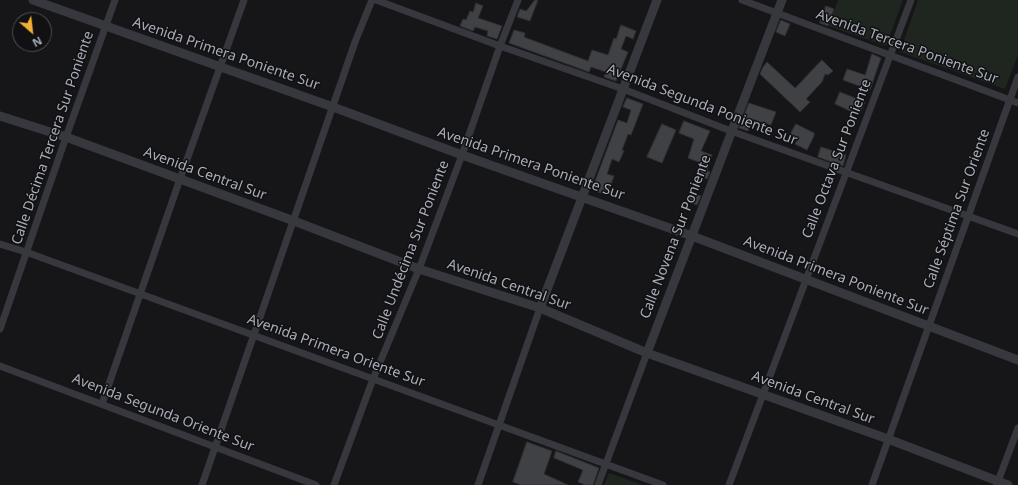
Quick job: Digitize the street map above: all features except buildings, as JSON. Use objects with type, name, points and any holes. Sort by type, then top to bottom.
[{"type":"street","name":"Avenida Primera Poniente Sur","points":[[33,0],[333,107],[462,155],[692,236],[1018,360]]},
{"type":"street","name":"Calle Décima Tercera Sur Poniente","points":[[0,329],[115,0]]},
{"type":"street","points":[[102,404],[244,0]]},
{"type":"street","points":[[202,485],[333,107],[372,0]]},
{"type":"street","name":"Avenida Segunda Poniente Sur","points":[[376,0],[500,46],[623,89],[846,173],[1018,234]]},
{"type":"street","name":"Calle Undécima Sur Poniente","points":[[334,485],[373,379],[418,269],[462,155],[500,46],[518,0]]},
{"type":"street","points":[[478,485],[540,308],[657,0]]},
{"type":"street","name":"Avenida Tercera Poniente Sur","points":[[742,0],[1018,103]]},
{"type":"street","name":"Calle Novena Sur Poniente","points":[[598,485],[782,0]]},
{"type":"street","name":"Calle Octava Sur Poniente","points":[[729,485],[911,0]]},
{"type":"street","name":"Calle Séptima Sur Oriente","points":[[872,485],[1018,77]]},
{"type":"street","name":"Avenida Central Sur","points":[[0,116],[66,137],[294,221],[418,269],[540,308],[647,353],[888,440],[997,483],[1008,485]]},
{"type":"street","name":"Avenida Primera Oriente Sur","points":[[0,244],[26,252],[663,485]]},
{"type":"street","name":"Avenida Segunda Oriente Sur","points":[[0,366],[316,485]]},
{"type":"street","points":[[997,483],[1018,428]]},
{"type":"shaded area","points":[[838,0],[903,0],[886,46],[829,26]]},
{"type":"shaded area","points":[[918,0],[1018,0],[1018,55],[1005,89],[900,52]]},
{"type":"shaded area","points":[[609,473],[643,485],[604,485]]}]
